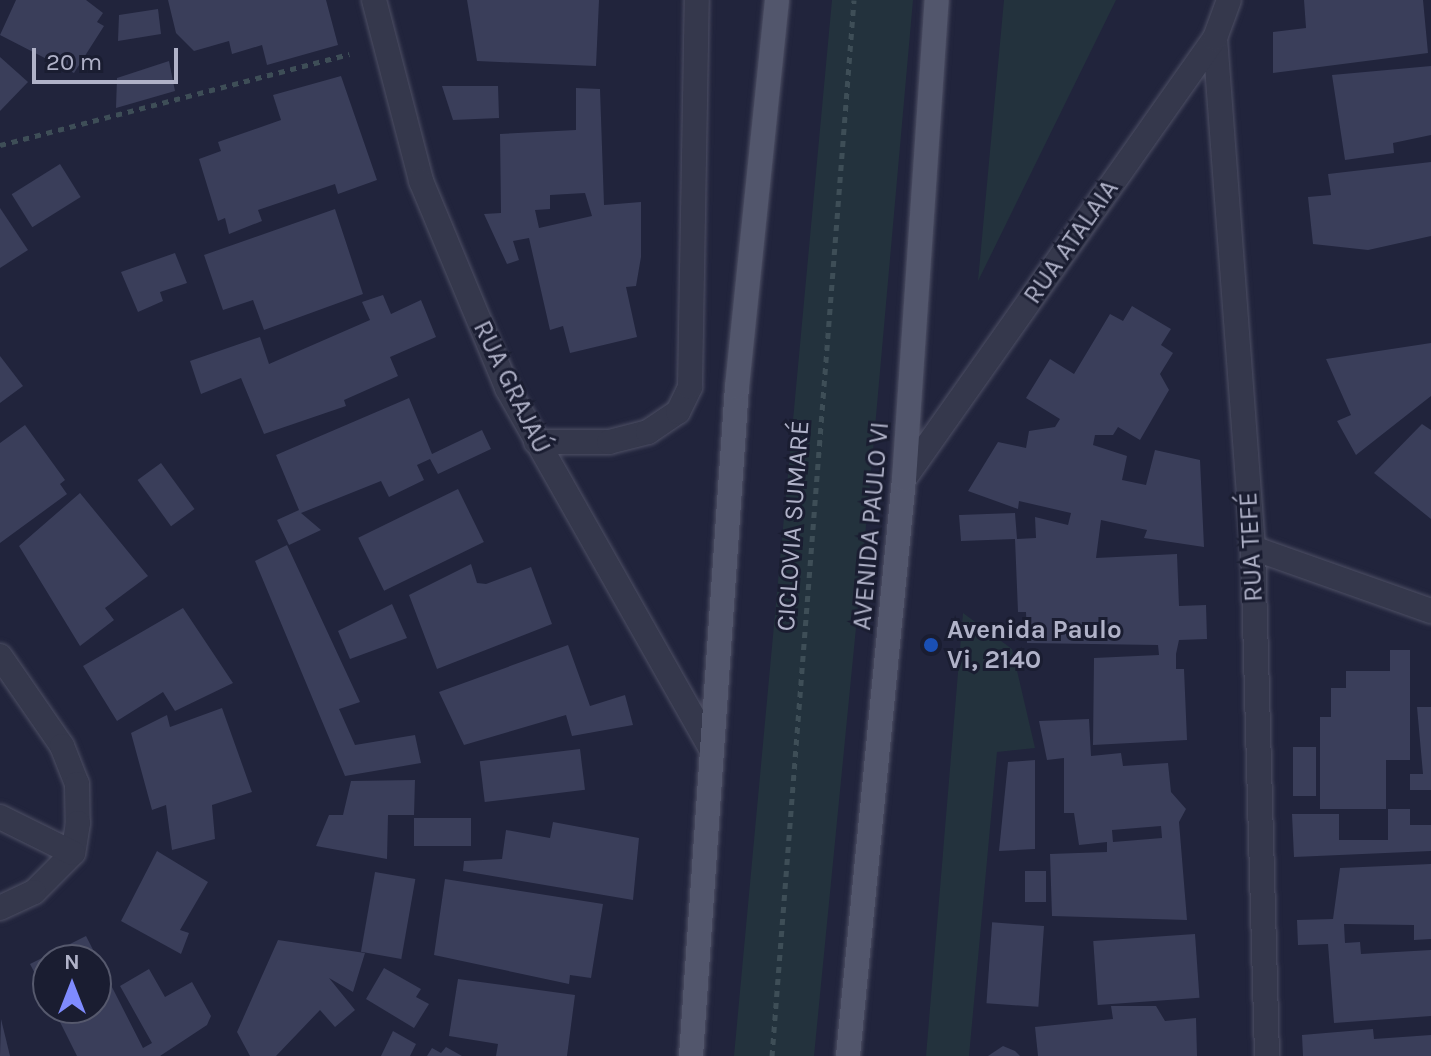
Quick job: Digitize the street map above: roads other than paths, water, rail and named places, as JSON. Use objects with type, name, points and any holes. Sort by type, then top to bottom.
[{"type":"main road","points":[[690,1054],[737,387],[777,0]]},
{"type":"main road","name":"AVENIDA PAULO VI","points":[[848,1056],[904,479],[937,0]]},
{"type":"street","name":"RUA GRAJAÚ","points":[[374,0],[421,181],[536,442],[711,748]]},
{"type":"street","points":[[536,442],[609,442],[648,432],[678,412],[690,387],[697,0]]},
{"type":"street","name":"RUA ATALAIA","points":[[904,479],[1215,38],[1229,0]]},
{"type":"street","name":"RUA TEFÉ","points":[[1215,38],[1253,548],[1267,1056]]},
{"type":"street","points":[[1253,548],[1431,611]]},
{"type":"street","points":[[0,656],[34,699],[77,784],[73,853],[34,892],[0,908]]},
{"type":"street","points":[[0,817],[73,853]]},
{"type":"place","name":"Avenida Paulo Vi, 2140","points":[[931,645]]}]
